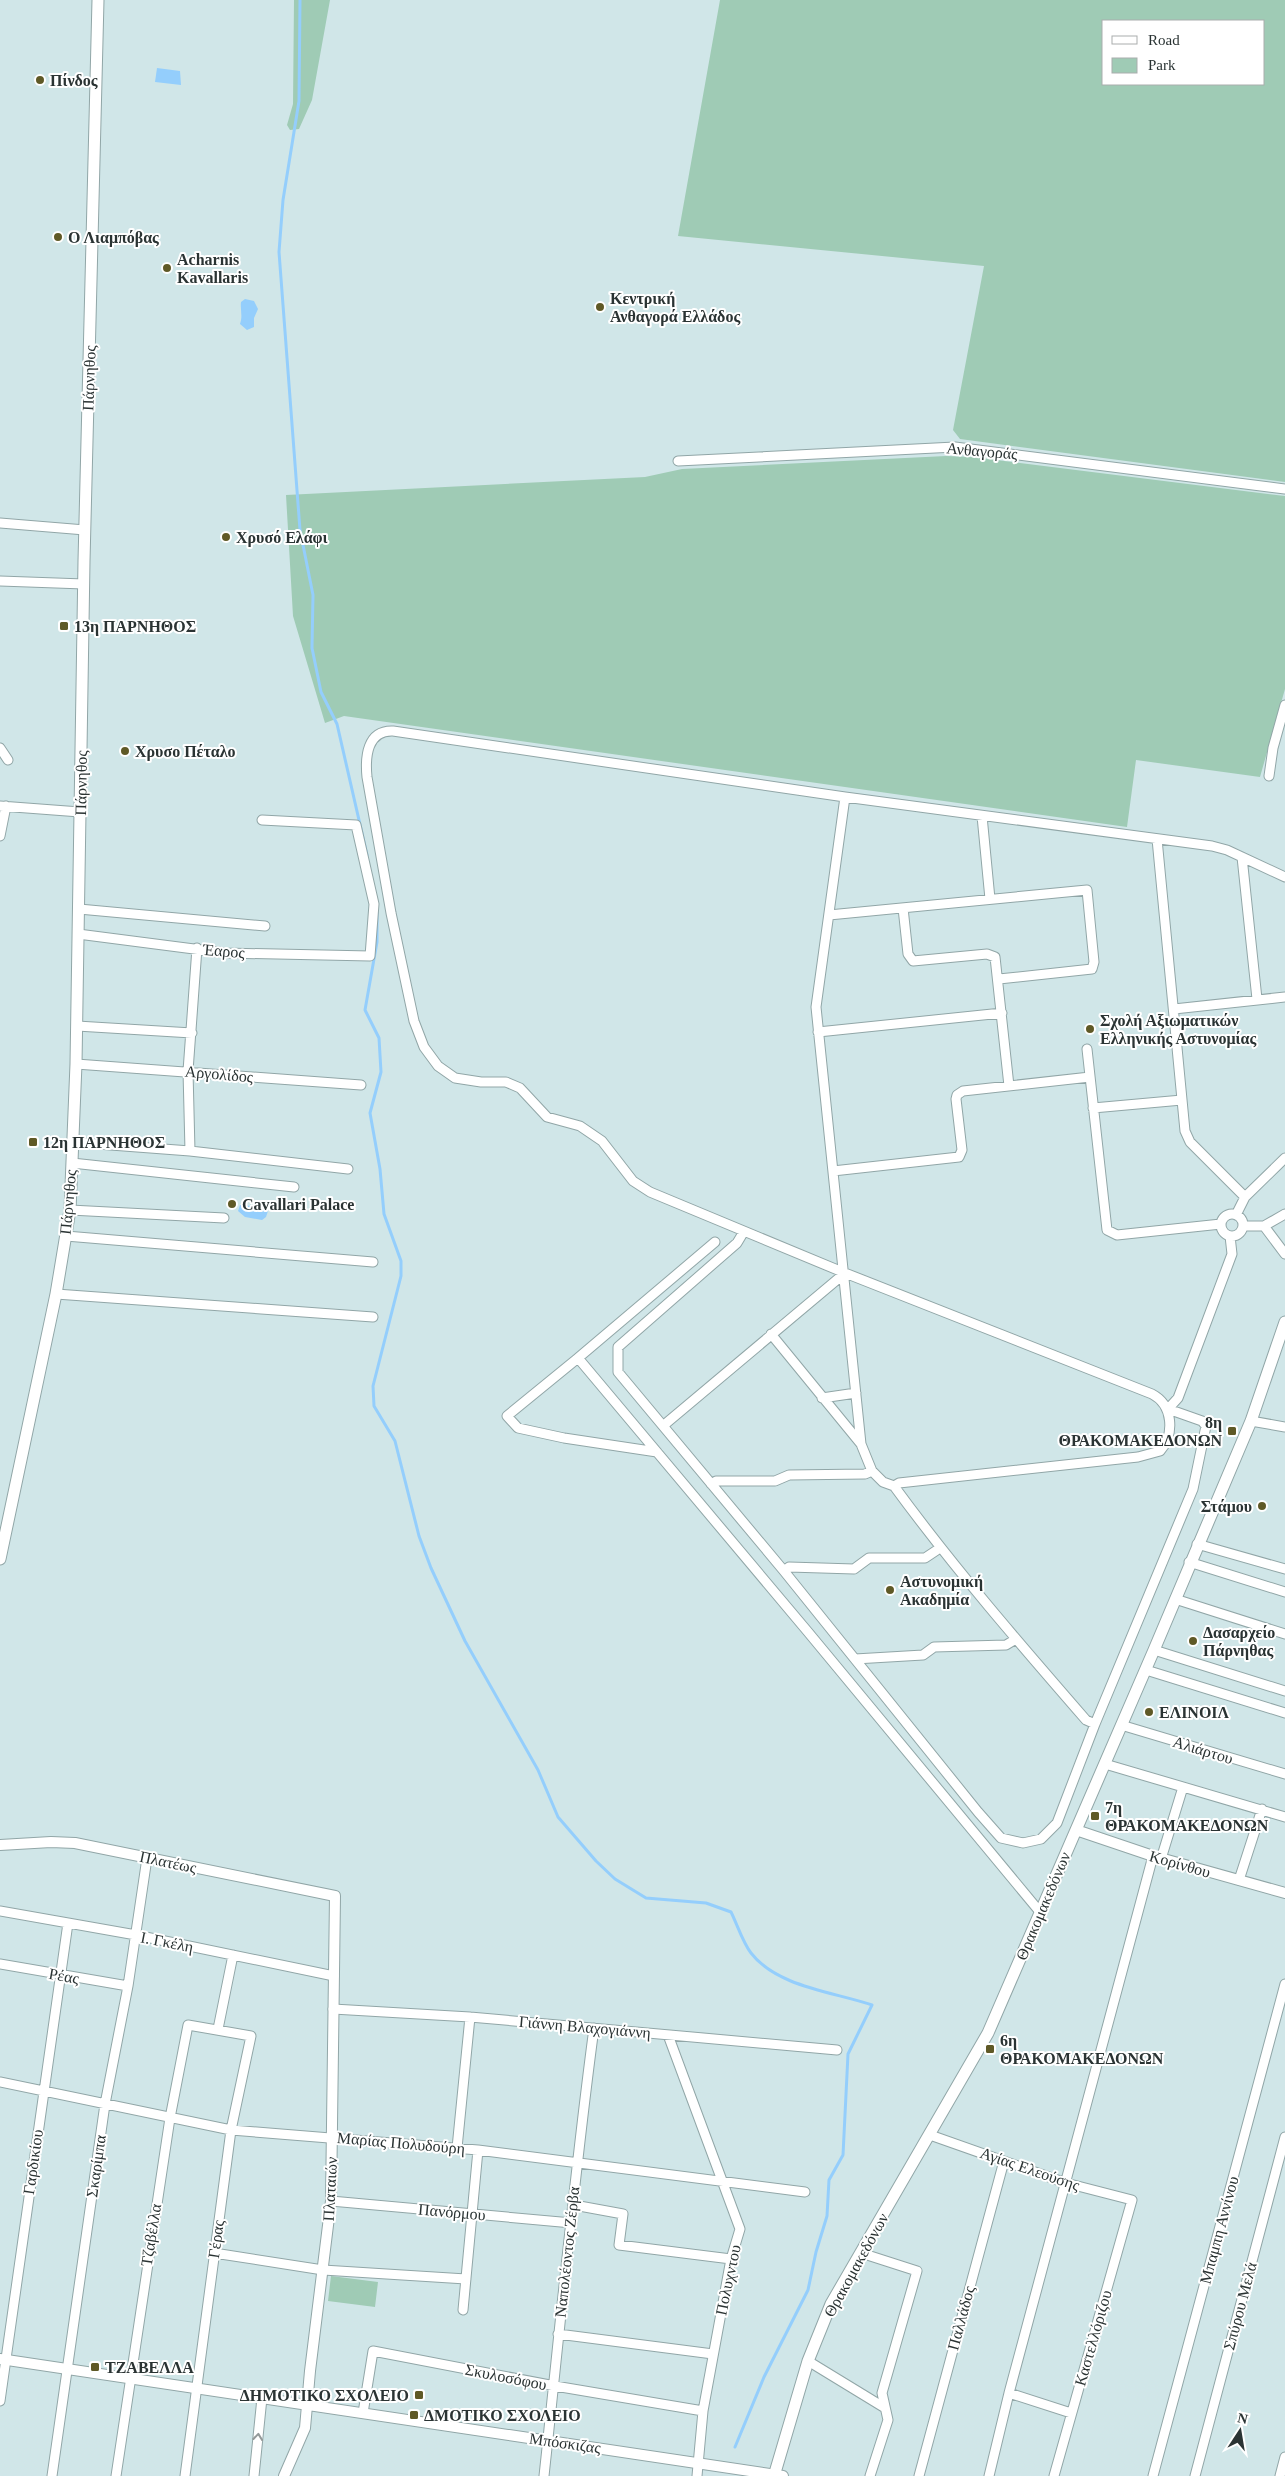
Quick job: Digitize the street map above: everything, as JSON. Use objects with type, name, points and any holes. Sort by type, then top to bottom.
[{"type":"main road","name":"Πάρνηθος","points":[[0,1559],[56,1294],[70,1210],[77,1026],[84,584],[98,0]]},
{"type":"main road","name":"Θρακομακεδόνων","points":[[777,2475],[808,2361],[831,2304],[988,2033],[1122,1726],[1189,1562],[1251,1420],[1282,1344],[1285,1322]]},
{"type":"street","name":"Ανθαγοράς","points":[[678,461],[956,447],[1285,489]]},
{"type":"street","points":[[0,523],[86,530]]},
{"type":"street","points":[[0,581],[84,584]]},
{"type":"street","points":[[1269,776],[1273,748],[1285,705]]},
{"type":"street","points":[[894,1486],[898,1483],[1138,1457],[1160,1451],[1168,1437],[1168,1409],[1161,1399],[1152,1394],[844,1273],[650,1192],[633,1181],[602,1141],[580,1126],[547,1117],[514,1084],[455,1078],[438,1066],[424,1047],[414,1021],[369,790],[366,768],[368,750],[377,735],[393,730],[845,797],[1220,848],[1285,877]]},
{"type":"street","points":[[0,748],[8,760]]},
{"type":"street","points":[[845,797],[816,1007],[861,1444],[872,1471],[883,1482],[894,1486],[940,1548],[1016,1639],[1086,1720],[1095,1724]]},
{"type":"street","points":[[0,836],[3,806],[80,812]]},
{"type":"street","points":[[982,816],[990,899]]},
{"type":"street","name":"Έαρος","points":[[78,934],[225,953],[370,956],[374,904],[356,825],[262,820]]},
{"type":"street","points":[[1157,839],[1187,1137],[1245,1197]]},
{"type":"street","points":[[1242,857],[1257,999]]},
{"type":"street","points":[[829,915],[1087,890],[1094,962],[1092,969],[999,979]]},
{"type":"street","points":[[903,908],[909,958],[916,961],[992,955],[997,961],[1009,1086]]},
{"type":"street","points":[[79,910],[265,926]]},
{"type":"street","points":[[190,1151],[188,1071],[197,948]]},
{"type":"street","points":[[1174,1008],[1285,997]]},
{"type":"street","points":[[818,1032],[1002,1013]]},
{"type":"street","points":[[77,1026],[192,1033]]},
{"type":"street","points":[[1087,1049],[1107,1230],[1117,1235],[1221,1224]]},
{"type":"street","name":"Αργολίδος","points":[[76,1064],[361,1085]]},
{"type":"street","points":[[833,1170],[959,1156],[962,1150],[957,1095],[963,1091],[1090,1077]]},
{"type":"street","points":[[1093,1108],[1182,1100]]},
{"type":"street","points":[[72,1142],[190,1151],[348,1169]]},
{"type":"street","points":[[1236,1215],[1245,1197],[1285,1158]]},
{"type":"street","points":[[72,1163],[294,1187]]},
{"type":"street","points":[[70,1210],[224,1218]]},
{"type":"street","points":[[1243,1226],[1264,1226],[1285,1214]]},
{"type":"street","points":[[1226,1215],[1236,1215],[1242,1219],[1243,1226],[1238,1234],[1230,1236],[1224,1233],[1221,1224],[1226,1215]]},
{"type":"street","points":[[1264,1226],[1285,1254]]},
{"type":"street","points":[[743,1232],[737,1243],[618,1348],[618,1372],[784,1571],[1001,1838],[1023,1843],[1041,1839],[1057,1823],[1095,1724],[1193,1489],[1206,1426],[1202,1421],[1168,1409]]},
{"type":"street","points":[[66,1236],[372,1262]]},
{"type":"street","points":[[1168,1409],[1178,1398],[1232,1254],[1230,1236]]},
{"type":"street","points":[[657,1452],[564,1438],[518,1428],[507,1416],[715,1242]]},
{"type":"street","points":[[664,1425],[844,1273]]},
{"type":"street","points":[[56,1294],[373,1317]]},
{"type":"street","points":[[771,1334],[861,1444]]},
{"type":"street","points":[[578,1358],[1040,1912]]},
{"type":"street","points":[[822,1398],[856,1393]]},
{"type":"street","points":[[1251,1420],[1285,1427]]},
{"type":"street","points":[[712,1484],[716,1482],[775,1481],[789,1475],[865,1474],[872,1471]]},
{"type":"street","points":[[1197,1544],[1285,1569]]},
{"type":"street","points":[[784,1571],[789,1567],[854,1569],[869,1558],[925,1558],[940,1548]]},
{"type":"street","points":[[1189,1562],[1285,1592]]},
{"type":"street","points":[[1175,1599],[1285,1634]]},
{"type":"street","points":[[855,1659],[923,1655],[934,1646],[1006,1645],[1016,1639]]},
{"type":"street","points":[[1154,1650],[1285,1691]]},
{"type":"street","points":[[1146,1670],[1285,1712]]},
{"type":"street","name":"Αλιάρτου","points":[[1122,1726],[1285,1774]]},
{"type":"street","points":[[1105,1764],[1285,1817]]},
{"type":"street","points":[[989,2476],[1066,2183],[1157,1858],[1183,1787]]},
{"type":"street","points":[[1239,1880],[1262,1809]]},
{"type":"street","name":"Κορίνθου","points":[[1076,1830],[1157,1858],[1285,1893]]},
{"type":"street","name":"Πλατέως","points":[[0,1845],[62,1842],[335,1896]]},
{"type":"street","name":"Σκαρίμπα","points":[[52,2476],[105,2104],[128,1986],[147,1858]]},
{"type":"street","name":"Πλαταιών","points":[[284,2476],[306,2428],[331,2201],[335,1896]]},
{"type":"street","name":"Ι. Γκέλη","points":[[0,1910],[136,1935],[334,1976]]},
{"type":"street","name":"Γαρδικίου","points":[[0,2401],[3,2359],[68,1923]]},
{"type":"street","points":[[218,2029],[233,1955]]},
{"type":"street","name":"Ρέας","points":[[0,1964],[60,1976],[128,1986]]},
{"type":"street","name":"Μπαμπη Αννίνου","points":[[1153,2476],[1285,1984]]},
{"type":"street","name":"Γιάννη Βλαχογιάννη","points":[[334,2008],[470,2017],[837,2050]]},
{"type":"street","points":[[457,2148],[470,2017]]},
{"type":"street","name":"Τζαβέλλα","points":[[116,2476],[129,2379],[170,2118],[188,2025],[218,2029]]},
{"type":"street","name":"Ναπολέοντος Ζέρβα","points":[[544,2476],[555,2386],[558,2334],[574,2205],[577,2161],[594,2028]]},
{"type":"street","name":"Γέρας","points":[[185,2476],[230,2130],[251,2036],[218,2029]]},
{"type":"street","name":"Πολυχντου","points":[[668,2035],[720,2180],[740,2229],[731,2260],[713,2354],[703,2411],[696,2476]]},
{"type":"street","name":"Μαρίας Πολυδούρη","points":[[0,2082],[230,2130],[478,2150],[577,2161],[805,2192]]},
{"type":"street","name":"Αγίας Ελεούσης","points":[[930,2135],[1066,2183],[1132,2200]]},
{"type":"street","name":"Σπύρου Μελά","points":[[1195,2476],[1285,2136]]},
{"type":"street","points":[[463,2310],[478,2150]]},
{"type":"street","name":"Παλλάδος","points":[[919,2476],[1004,2161]]},
{"type":"street","name":"Καστελλόριζου","points":[[1054,2476],[1132,2200]]},
{"type":"street","name":"Πανόρμου","points":[[331,2201],[572,2223]]},
{"type":"street","points":[[574,2205],[623,2214],[619,2245],[731,2260]]},
{"type":"street","points":[[214,2253],[323,2270],[466,2279]]},
{"type":"street","points":[[860,2254],[917,2271],[882,2393],[888,2420],[870,2476]]},
{"type":"street","points":[[558,2334],[713,2354]]},
{"type":"street","name":"Σκυλοσόφου","points":[[363,2413],[373,2351],[555,2386],[703,2411]]},
{"type":"street","name":"Μπόσκιζας","points":[[3,2359],[777,2475]]},
{"type":"street","points":[[808,2361],[885,2408]]},
{"type":"street","points":[[1009,2394],[1072,2413]]},
{"type":"street","points":[[254,2476],[262,2398]]},
{"type":"street","points":[[1280,2476],[1285,2457]]},
{"type":"green space","points":[[294,0],[330,0],[312,100],[299,129],[290,130],[287,125],[293,104]]},
{"type":"green space","points":[[720,0],[1285,0],[1285,482],[960,439],[953,430],[984,266],[678,236]]},
{"type":"green space","points":[[946,456],[973,457],[1285,496],[1285,689],[1260,777],[1136,760],[1127,827],[344,716],[325,723],[293,616],[286,495],[645,477],[682,469]]},
{"type":"green space","points":[[331,2276],[378,2282],[375,2307],[328,2301]]},
{"type":"water","points":[[157,68],[180,71],[181,85],[155,82]]},
{"type":"water","points":[[245,299],[254,301],[258,309],[254,318],[254,327],[247,330],[240,324],[241,302]]},
{"type":"water","points":[[259,1203],[265,1206],[268,1211],[266,1217],[262,1220],[245,1217],[238,1211],[240,1205],[252,1206]]},
{"type":"waterway","points":[[300,0],[299,101],[283,200],[279,252],[300,530],[313,595],[312,648],[321,692],[337,724],[367,855]]},
{"type":"waterway","points":[[377,913],[377,942],[365,1010],[379,1038],[381,1072],[370,1113],[380,1169],[384,1214],[401,1261],[401,1276],[373,1386],[374,1406],[395,1441],[419,1536],[431,1568],[465,1641],[538,1770],[558,1817],[596,1861],[615,1879],[646,1898],[706,1903],[731,1912],[748,1949],[762,1964],[776,1974],[807,1987],[872,2005],[848,2054],[843,2155],[829,2180],[827,2216],[816,2252],[808,2290],[764,2377],[735,2447]]},
{"type":"place","name":"Πίνδος","points":[[40,80]]},
{"type":"place","name":"Ο Λιαμπόβας","points":[[58,237]]},
{"type":"place","name":"Acharnis Kavallaris","points":[[167,268]]},
{"type":"place","name":"Κεντρική Ανθαγορά Ελλάδος","points":[[600,307]]},
{"type":"place","name":"Χρυσό Ελάφι","points":[[226,537]]},
{"type":"place","name":"13η ΠΑΡΝΗΘΟΣ","points":[[64,626]]},
{"type":"place","name":"Χρυσο Πέταλο","points":[[125,751]]},
{"type":"place","name":"Σχολή Αξιωματικών Ελληνικής Αστυνομίας","points":[[1090,1029]]},
{"type":"place","name":"12η ΠΑΡΝΗΘΟΣ","points":[[33,1142]]},
{"type":"place","name":"Cavallari Palace","points":[[232,1204]]},
{"type":"place","name":"8η ΘΡΑΚΟΜΑΚΕΔΟΝΩΝ","points":[[1232,1431]]},
{"type":"place","name":"Στάμου","points":[[1262,1506]]},
{"type":"place","name":"Αστυνομική Ακαδημία","points":[[890,1590]]},
{"type":"place","name":"Δασαρχείο Πάρνηθας","points":[[1193,1641]]},
{"type":"place","name":"ΕΛΙΝΟΙΛ","points":[[1149,1712]]},
{"type":"place","name":"7η ΘΡΑΚΟΜΑΚΕΔΟΝΩΝ","points":[[1095,1816]]},
{"type":"place","name":"6η ΘΡΑΚΟΜΑΚΕΔΟΝΩΝ","points":[[990,2049]]},
{"type":"place","name":"ΤΖΑΒΕΛΛΑ","points":[[95,2367]]},
{"type":"place","name":"ΔΗΜΟΤΙΚΟ ΣΧΟΛΕΙΟ","points":[[419,2395]]},
{"type":"place","name":"ΔΜΟΤΙΚΟ ΣΧΟΛΕΙΟ","points":[[414,2415]]}]
